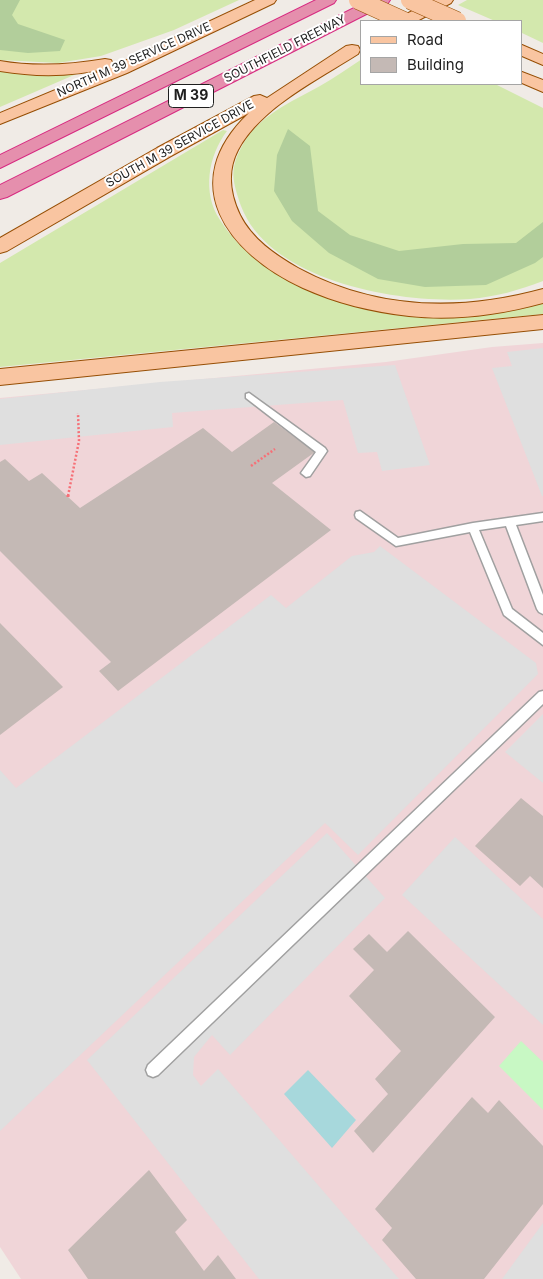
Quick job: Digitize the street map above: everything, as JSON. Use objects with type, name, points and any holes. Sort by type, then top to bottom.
[{"type":"highway","name":"SOUTHFIELD FREEWAY","points":[[0,162],[328,0]]},
{"type":"highway","name":"SOUTHFIELD FREEWAY","points":[[0,193],[382,0]]},
{"type":"main road","name":"NORTH M 39 SERVICE DRIVE","points":[[0,118],[121,69],[268,0]]},
{"type":"main road","points":[[358,0],[402,20]]},
{"type":"main road","points":[[410,0],[455,20]]},
{"type":"main road","points":[[406,20],[445,0]]},
{"type":"main road","points":[[0,66],[43,70],[91,67],[185,39]]},
{"type":"main road","points":[[357,47],[263,109],[239,133],[223,164],[221,184],[225,204],[234,224],[267,258],[293,275],[324,289],[363,301],[400,308],[446,311],[499,307],[543,296]]},
{"type":"main road","name":"SOUTH M 39 SERVICE DRIVE","points":[[0,248],[164,152],[357,47]]},
{"type":"main road","points":[[523,50],[543,60]]},
{"type":"main road","points":[[523,77],[543,87]]},
{"type":"main road","points":[[0,377],[543,322]]},
{"type":"lane","points":[[249,396],[322,450],[306,473]]},
{"type":"lane","points":[[360,515],[396,542],[473,527],[543,517]]},
{"type":"lane","points":[[510,522],[543,610]]},
{"type":"lane","points":[[473,527],[508,612],[543,640]]},
{"type":"lane","points":[[153,1070],[543,696]]},
{"type":"path","points":[[68,497],[79,441],[78,414]]},
{"type":"path","points":[[251,466],[275,449]]},
{"type":"shaded area","points":[[543,343],[543,1279],[21,1279],[0,1247],[0,398],[386,362],[492,347]]},
{"type":"shaded area","points":[[543,348],[542,496],[492,368],[512,366],[507,352]]},
{"type":"shaded area","points":[[395,365],[430,465],[382,471],[377,452],[358,453],[343,400],[172,413],[173,427],[0,445],[0,399],[160,382]]},
{"type":"shaded area","points":[[380,546],[536,663],[538,674],[358,855],[325,823],[0,1131],[0,770],[16,788],[271,595],[286,608],[352,556],[374,552]]},
{"type":"shaded area","points":[[543,714],[543,783],[505,752]]},
{"type":"shaded area","points":[[327,833],[385,898],[230,1055],[212,1035],[194,1057],[193,1075],[201,1086],[218,1069],[399,1279],[259,1279],[87,1060]]},
{"type":"shaded area","points":[[455,837],[543,919],[543,1025],[402,895]]},
{"type":"shaded area","points":[[543,1223],[543,1279],[502,1279]]},
{"type":"green space","points":[[0,0],[239,0],[174,30],[101,56],[58,63],[0,60]]},
{"type":"green space","points":[[0,0],[20,0],[12,15],[18,24],[65,40],[60,51],[28,53],[0,50]]},
{"type":"green space","points":[[467,0],[543,0],[543,43],[523,33],[523,20],[493,20],[458,5]]},
{"type":"green space","points":[[360,60],[360,85],[497,85],[543,108],[543,281],[489,297],[441,300],[408,297],[374,292],[339,282],[307,270],[279,253],[256,232],[241,206],[233,177],[235,163],[248,137],[265,119],[286,104],[325,83]]},
{"type":"green space","points":[[0,71],[19,73],[81,72],[0,107]]},
{"type":"green space","points":[[288,129],[310,146],[318,211],[350,235],[399,251],[463,244],[516,243],[543,222],[543,257],[535,263],[486,285],[425,287],[378,279],[329,253],[292,221],[274,191],[277,155]]},
{"type":"green space","points":[[223,130],[227,131],[215,152],[210,175],[209,187],[214,209],[220,220],[247,252],[282,278],[323,296],[367,309],[413,316],[459,316],[503,312],[543,302],[543,314],[0,367],[0,263]]},
{"type":"green space","points":[[521,1041],[543,1062],[543,1110],[499,1066]]},
{"type":"water","points":[[308,1070],[356,1120],[332,1148],[284,1094]]},
{"type":"building","points":[[274,422],[315,452],[272,483],[331,530],[118,691],[99,671],[111,662],[0,551],[0,462],[5,459],[29,481],[42,473],[80,508],[203,428],[232,452]]},
{"type":"building","points":[[0,623],[63,687],[0,735]]},
{"type":"building","points":[[521,798],[543,816],[543,888],[530,876],[520,886],[475,846]]},
{"type":"building","points":[[408,931],[495,1017],[373,1153],[354,1131],[388,1094],[375,1079],[401,1051],[349,996],[374,970],[353,949],[369,934],[387,952]]},
{"type":"building","points":[[472,1097],[488,1113],[499,1100],[543,1146],[543,1204],[484,1279],[416,1279],[382,1240],[392,1228],[375,1209]]},
{"type":"building","points":[[149,1170],[187,1220],[175,1232],[204,1271],[218,1255],[236,1279],[88,1279],[68,1250]]}]
